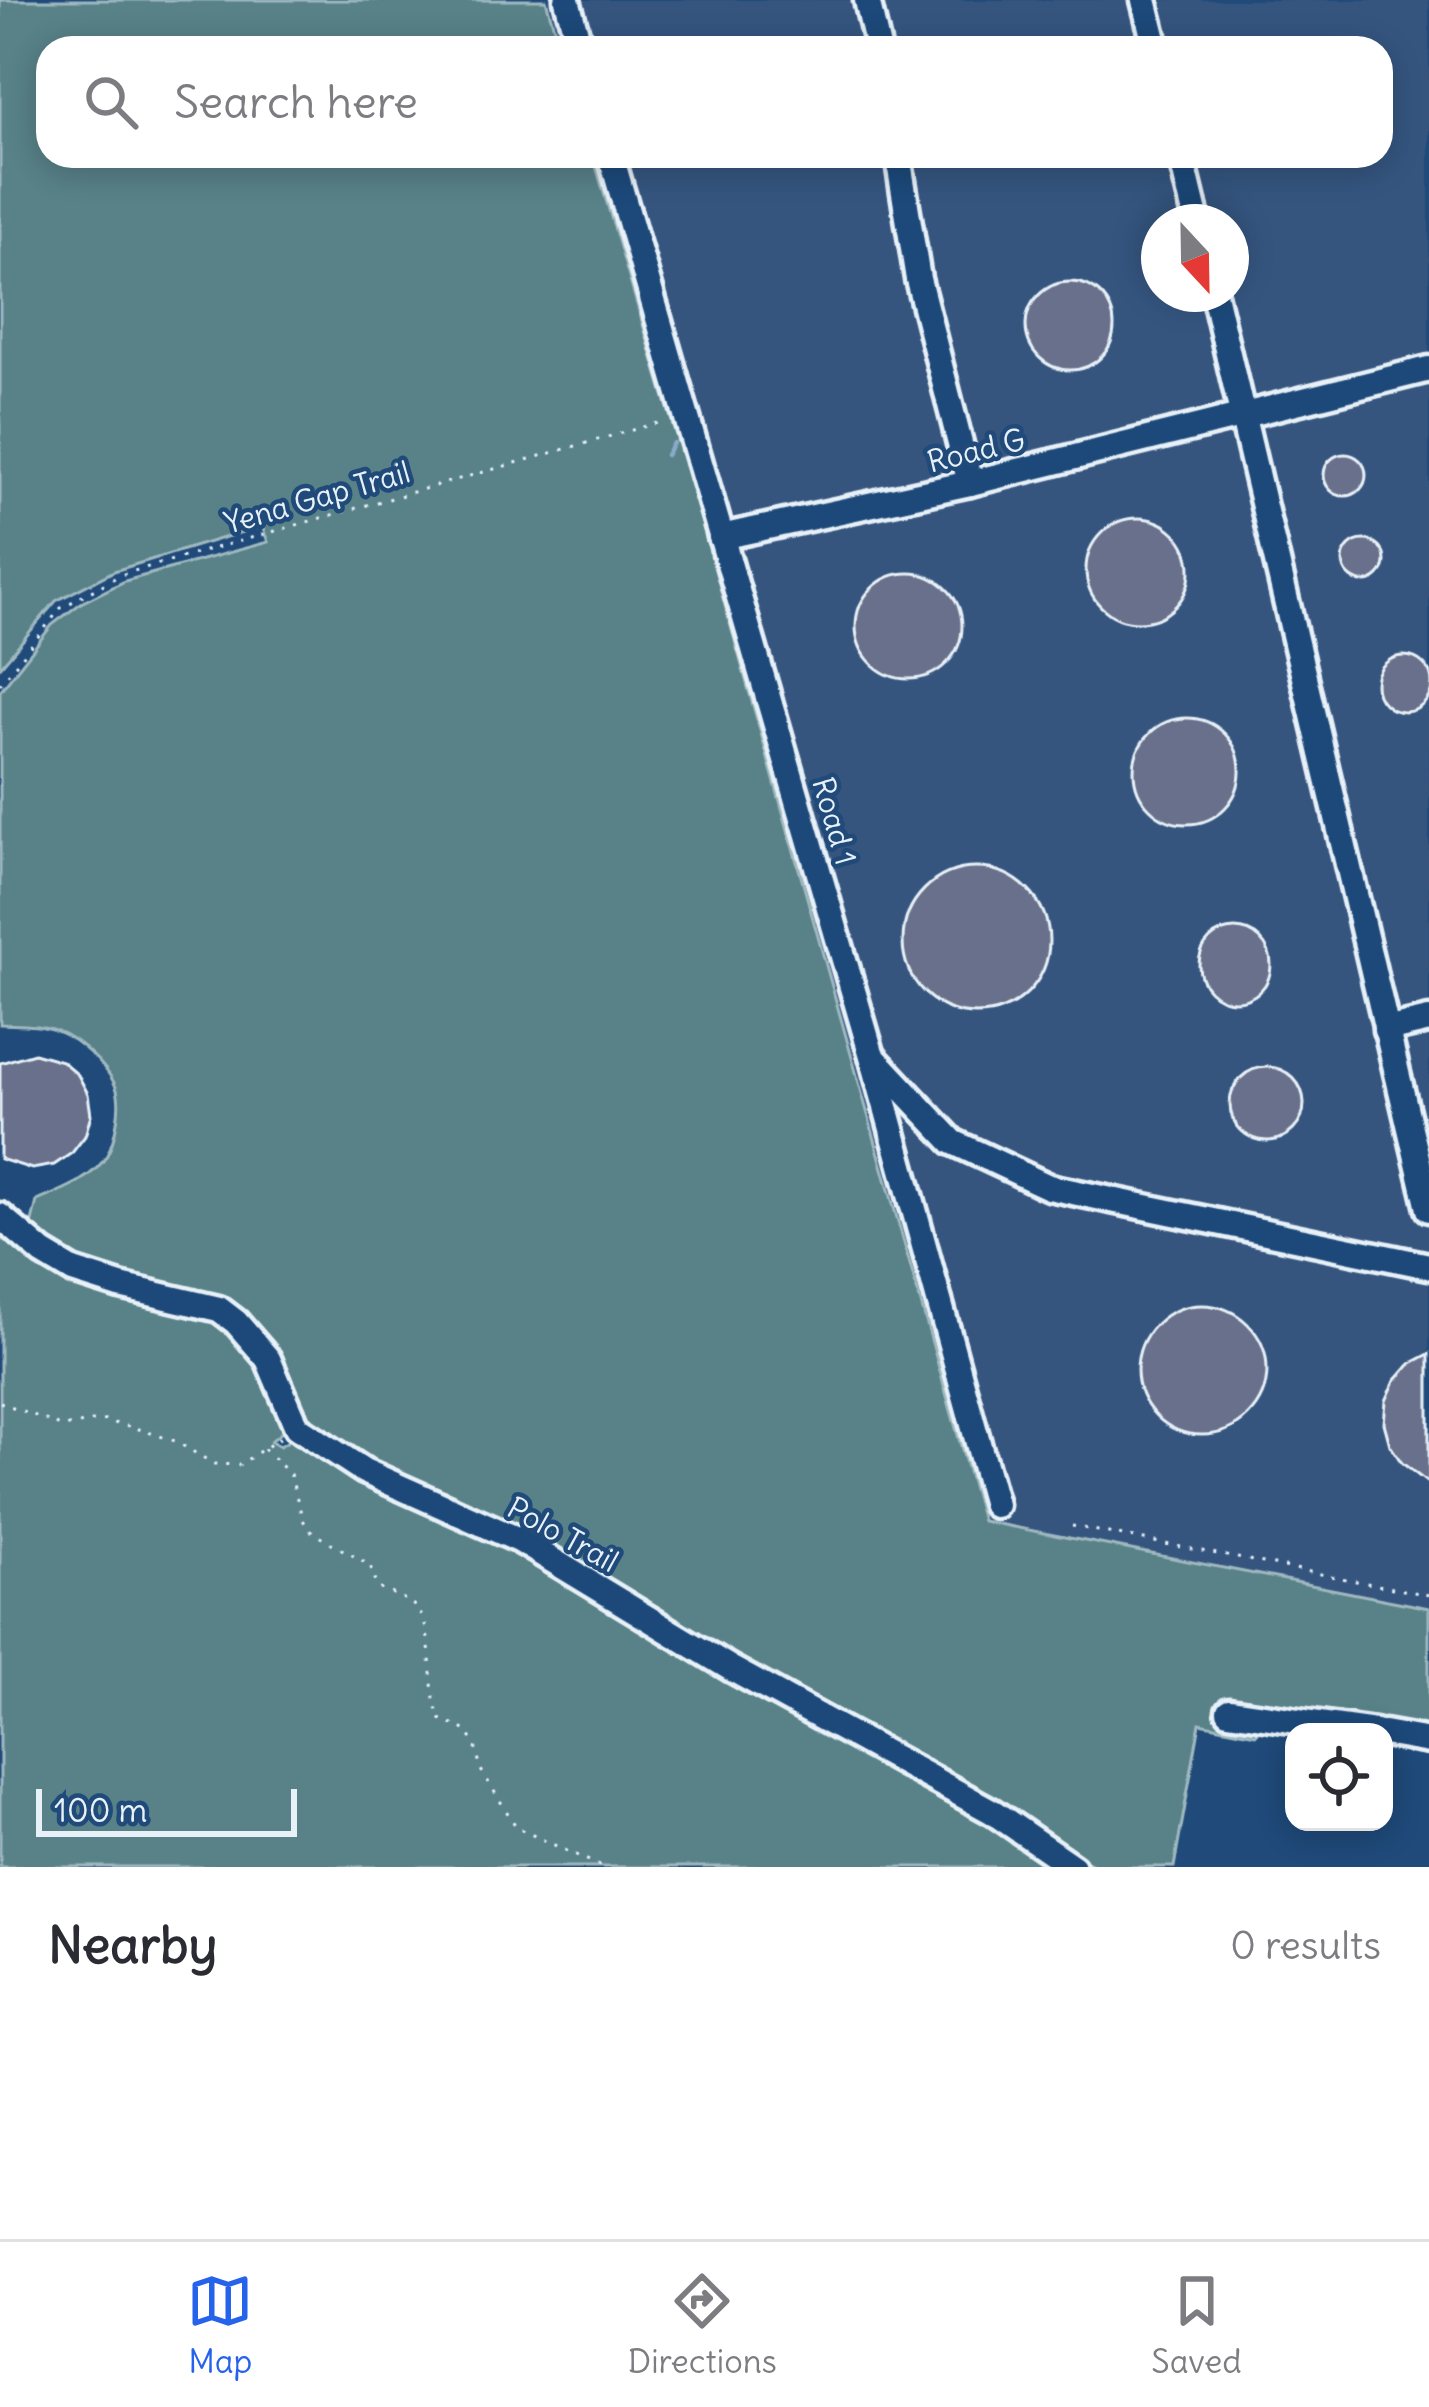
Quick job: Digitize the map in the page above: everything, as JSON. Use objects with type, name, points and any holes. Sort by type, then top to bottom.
[{"type":"street","points":[[567,0],[577,36]]},
{"type":"street","points":[[867,0],[875,36]]},
{"type":"street","points":[[1144,0],[1153,36]]},
{"type":"street","name":"Road 1","points":[[614,168],[872,1056],[995,1505]]},
{"type":"street","points":[[900,168],[918,278],[970,483]]},
{"type":"street","points":[[1184,168],[1193,204]]},
{"type":"street","points":[[1218,312],[1429,1209]]},
{"type":"street","name":"Road G","points":[[721,537],[970,483],[1429,369]]},
{"type":"street","points":[[1387,1030],[1429,1020]]},
{"type":"street","points":[[872,1056],[953,1142],[1049,1187],[1429,1266]]},
{"type":"street","points":[[0,1216],[43,1253],[73,1271],[229,1315],[268,1359],[297,1427]]},
{"type":"street","name":"Polo Trail","points":[[297,1427],[364,1471],[519,1540],[730,1668],[993,1811],[1073,1867]]},
{"type":"street","points":[[1229,1711],[1311,1723]]},
{"type":"street","points":[[1393,1735],[1429,1741]]},
{"type":"path","name":"Yena Gap Trail","points":[[0,684],[61,608],[120,575],[684,414]]},
{"type":"path","points":[[0,1402],[63,1427],[101,1420],[139,1429],[176,1442],[214,1464],[238,1465],[297,1427]]},
{"type":"path","points":[[264,1448],[290,1474],[303,1520],[313,1533],[370,1564],[378,1588],[420,1612],[428,1648],[430,1696],[440,1719],[465,1730],[476,1743],[488,1784],[517,1828],[602,1867]]},
{"type":"path","points":[[1072,1526],[1429,1595]]},
{"type":"shaded area","points":[[546,0],[1429,0],[1429,1608],[982,1521],[703,527],[597,168],[1393,168],[1393,36],[556,36]]},
{"type":"green space","points":[[0,0],[546,0],[556,36],[36,36],[36,168],[597,168],[703,527],[982,1521],[1429,1608],[1429,1736],[1393,1729],[1393,1723],[1358,1723],[1270,1707],[1256,1734],[1200,1723],[1174,1867],[1097,1867],[313,1432],[251,1323],[67,1263],[31,1226],[37,1201],[85,1177],[101,1163],[113,1141],[118,1097],[100,1064],[65,1035],[43,1027],[0,1024],[0,691],[52,625],[81,603],[125,581],[268,542],[262,526],[114,571],[56,601],[0,667]]},
{"type":"green space","points":[[0,1225],[74,1285],[204,1312],[234,1333],[240,1350],[259,1362],[286,1421],[271,1441],[280,1446],[298,1435],[514,1547],[985,1811],[1057,1867],[0,1867]]},
{"type":"building","points":[[1070,282],[1101,295],[1114,326],[1101,357],[1070,370],[1039,357],[1026,326],[1039,295]]},
{"type":"building","points":[[1345,454],[1360,460],[1366,475],[1360,490],[1345,496],[1330,490],[1324,475],[1330,460]]},
{"type":"building","points":[[1138,518],[1158,522],[1175,533],[1186,550],[1190,570],[1186,590],[1175,607],[1158,618],[1138,622],[1118,618],[1101,607],[1090,590],[1086,570],[1090,550],[1101,533],[1118,522]]},
{"type":"building","points":[[1364,540],[1379,546],[1385,561],[1379,576],[1364,582],[1349,576],[1343,561],[1349,546]]},
{"type":"building","points":[[909,573],[929,577],[946,589],[958,606],[962,626],[958,646],[946,663],[929,675],[909,679],[889,675],[872,663],[860,646],[856,626],[860,606],[872,589],[889,577]]},
{"type":"building","points":[[1404,656],[1424,664],[1430,673],[1430,695],[1424,704],[1404,712],[1384,704],[1376,684],[1384,664]]},
{"type":"building","points":[[1187,718],[1207,722],[1225,733],[1236,751],[1240,771],[1236,791],[1225,809],[1207,820],[1187,824],[1167,820],[1149,809],[1138,791],[1134,771],[1138,751],[1149,733],[1167,722]]},
{"type":"building","points":[[976,868],[1004,874],[1028,889],[1043,913],[1049,941],[1043,969],[1028,993],[1004,1008],[976,1014],[948,1008],[924,993],[909,969],[903,941],[909,913],[924,889],[948,874]]},
{"type":"building","points":[[1235,929],[1260,940],[1271,965],[1260,990],[1235,1001],[1210,990],[1199,965],[1210,940]]},
{"type":"building","points":[[34,1053],[62,1061],[78,1075],[88,1094],[91,1115],[85,1136],[72,1153],[54,1165],[32,1169],[0,1159],[0,1063]]},
{"type":"building","points":[[1267,1067],[1293,1078],[1304,1104],[1293,1130],[1267,1141],[1241,1130],[1230,1104],[1241,1078]]},
{"type":"building","points":[[1202,1305],[1227,1310],[1248,1324],[1262,1345],[1267,1370],[1262,1395],[1248,1416],[1227,1430],[1202,1435],[1177,1430],[1156,1416],[1142,1395],[1137,1370],[1142,1345],[1156,1324],[1177,1310]]},
{"type":"building","points":[[1429,1354],[1429,1484],[1402,1463],[1384,1423],[1386,1401],[1395,1381],[1410,1364]]},
{"type":"waterway","points":[[666,455],[673,443]]}]
